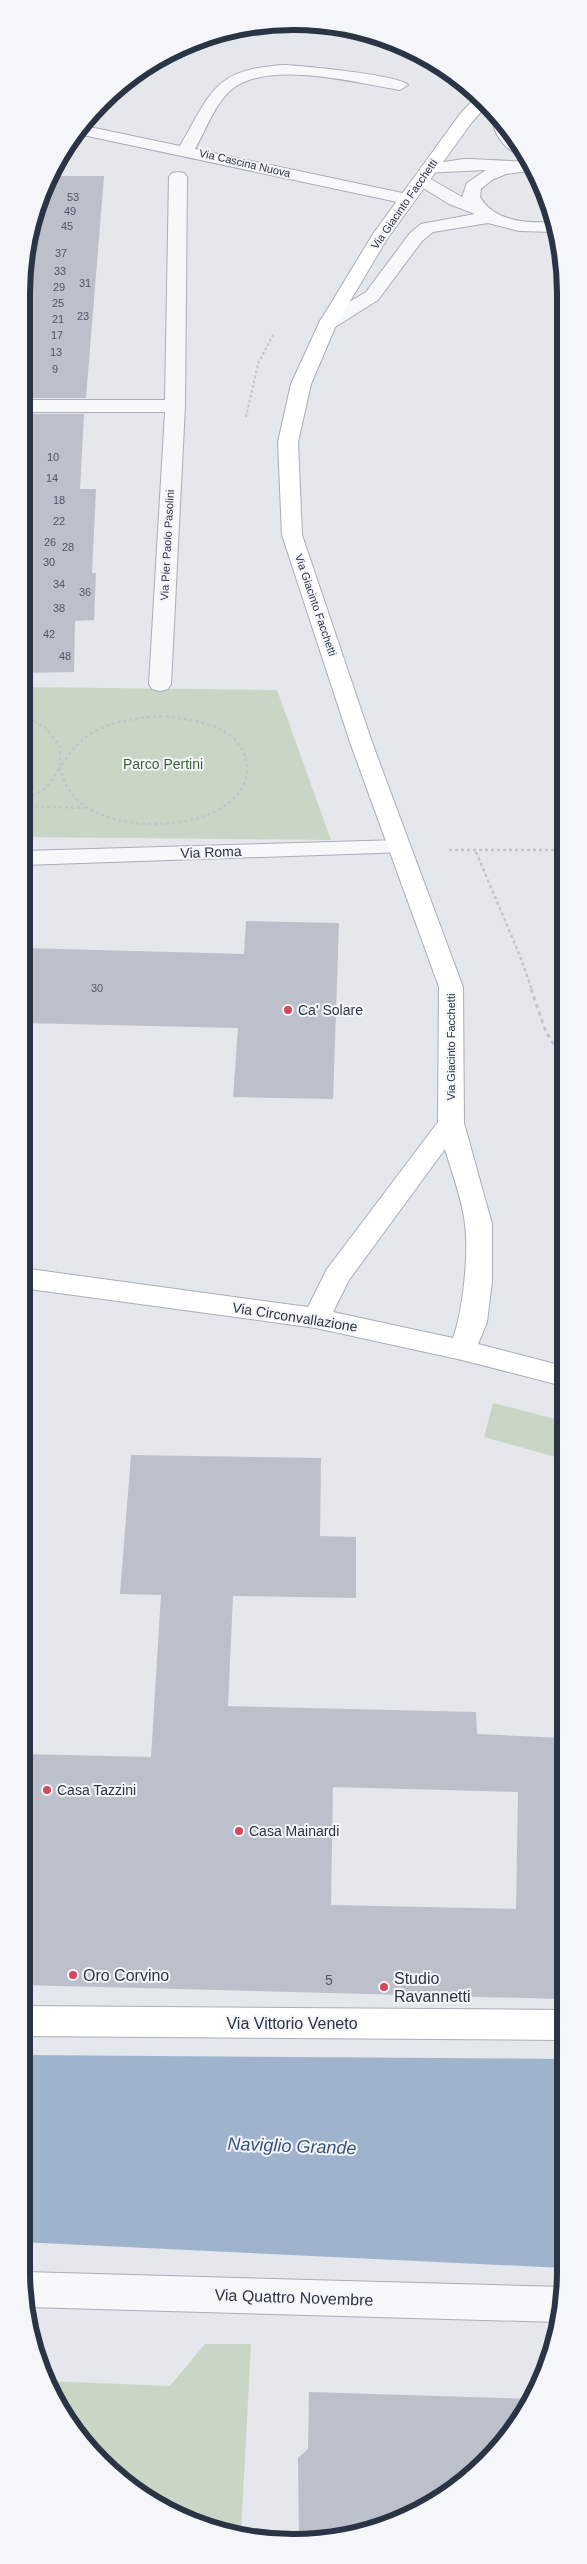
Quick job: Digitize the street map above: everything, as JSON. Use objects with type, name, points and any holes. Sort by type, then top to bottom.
[{"type":"main road","name":"Via Giacinto Facchetti","points":[[466,118],[469,97]]},
{"type":"main road","name":"Via Giacinto Facchetti","points":[[462,1350],[473,1322],[478,1281],[479,1224],[450,1123],[451,987],[398,847],[292,536],[288,442],[301,384],[328,323],[378,238],[477,104]]},
{"type":"main road","points":[[316,1318],[337,1276],[450,1123]]},
{"type":"main road","name":"Via Circonvallazione","points":[[30,1279],[316,1318],[462,1350],[557,1374]]},
{"type":"main road","name":"Via Vittorio Veneto","points":[[30,2021],[557,2025]]},
{"type":"street","points":[[186,150],[225,86],[236,77],[262,72],[292,70],[400,85]]},
{"type":"street","name":"Via Cascina Nuova","points":[[86,131],[186,150],[407,199]]},
{"type":"street","points":[[425,175],[464,164],[524,166]]},
{"type":"street","points":[[484,212],[471,192],[477,182],[490,174],[524,166]]},
{"type":"street","points":[[425,175],[455,200],[521,226],[548,227]]},
{"type":"street","name":"Via Pier Paolo Pasolini","points":[[160,684],[175,406],[178,176]]},
{"type":"street","points":[[328,323],[372,296],[416,237],[427,228],[484,212]]},
{"type":"street","points":[[30,406],[175,406]]},
{"type":"street","name":"Via Roma","points":[[30,858],[398,847]]},
{"type":"street","name":"Via Quattro Novembre","points":[[31,2289],[555,2305]]},
{"type":"path","points":[[30,797],[45,789],[72,748],[94,731],[125,720],[160,716],[195,720],[224,732],[243,749],[250,770],[242,791],[228,803],[220,809],[188,821],[152,825],[116,820],[86,808],[30,806]]},
{"type":"path","points":[[30,720],[45,727],[60,746],[60,768],[67,790],[86,808]]},
{"type":"path","points":[[398,847],[476,852],[557,850]]},
{"type":"path","points":[[476,852],[520,956],[546,1032],[557,1049]]},
{"type":"green space","name":"Parco Pertini","points":[[30,687],[277,690],[331,840],[30,837]]},
{"type":"green space","points":[[493,1403],[557,1419],[557,1457],[484,1437]]},
{"type":"green space","points":[[205,2344],[251,2344],[241,2529],[209,2520],[177,2507],[133,2480],[107,2457],[84,2431],[65,2402],[55,2381],[170,2386]]},
{"type":"water","name":"Naviglio Grande","points":[[30,2055],[557,2059],[557,2268],[30,2242]]},
{"type":"building","points":[[58,176],[104,176],[86,398],[30,398],[32,259],[39,225]]},
{"type":"building","points":[[30,414],[84,414],[80,489],[96,489],[92,573],[96,573],[94,620],[75,621],[74,672],[30,673]]},
{"type":"building","points":[[246,921],[339,923],[333,1099],[233,1097],[238,1028],[30,1023],[30,948],[244,954]]},
{"type":"building","name":"Casa Mainardi","points":[[131,1455],[321,1458],[320,1536],[356,1537],[356,1598],[233,1596],[228,1706],[476,1712],[477,1734],[557,1738],[557,1999],[30,1985],[30,1754],[151,1757],[161,1595],[120,1594]],"holes":[[[333,1787],[518,1792],[516,1909],[331,1905]]]},
{"type":"building","points":[[309,2392],[524,2399],[513,2417],[492,2444],[454,2480],[410,2507],[378,2520],[345,2529],[299,2534],[298,2458],[308,2449]]},
{"type":"place","name":"Ca' Solare","points":[[288,1010]]},
{"type":"place","name":"Casa Tazzini","points":[[47,1790]]},
{"type":"place","name":"Casa Mainardi","points":[[239,1831]]},
{"type":"place","name":"Oro Corvino","points":[[73,1975]]},
{"type":"place","name":"Studio Ravannetti","points":[[384,1987]]}]
